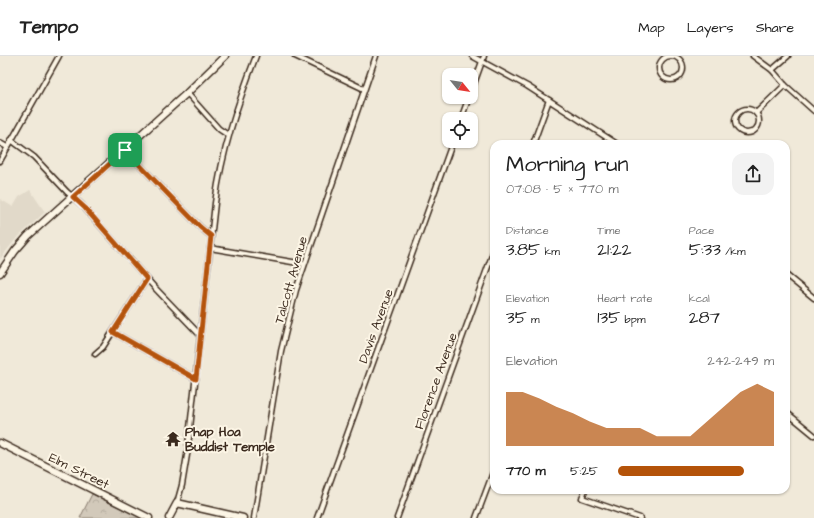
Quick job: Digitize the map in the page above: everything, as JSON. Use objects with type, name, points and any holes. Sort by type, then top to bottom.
[{"type":"main road","points":[[0,273],[20,245],[187,93],[225,56]]},
{"type":"main road","name":"Elm Street","points":[[0,443],[149,518]]},
{"type":"main road","points":[[169,518],[177,503],[243,518]]},
{"type":"street","points":[[0,161],[59,56]]},
{"type":"street","points":[[177,503],[185,470],[218,181],[228,135],[256,56]]},
{"type":"street","points":[[295,56],[364,89]]},
{"type":"street","name":"Talcott Avenue","points":[[254,518],[281,351],[304,264],[376,56]]},
{"type":"street","points":[[472,56],[549,100],[611,140]]},
{"type":"street","points":[[478,72],[484,56]]},
{"type":"street","points":[[753,56],[772,70],[785,85],[814,111]]},
{"type":"street","points":[[772,70],[788,56]]},
{"type":"street","points":[[667,57],[679,57],[683,69],[680,76],[673,80],[665,78],[660,69],[662,62],[667,57]]},
{"type":"street","points":[[756,113],[785,85]]},
{"type":"street","points":[[187,93],[220,129],[228,135]]},
{"type":"street","points":[[534,140],[549,100]]},
{"type":"street","points":[[750,109],[756,113],[759,121],[756,129],[745,133],[738,130],[735,122],[739,112],[750,109]]},
{"type":"street","points":[[11,140],[34,157],[85,208],[187,324],[200,335]]},
{"type":"street","points":[[0,143],[7,147]]},
{"type":"street","name":"Davis Avenue","points":[[317,518],[450,148]]},
{"type":"street","points":[[125,150],[200,227],[211,236]]},
{"type":"street","points":[[210,248],[304,264]]},
{"type":"street","name":"Florence Avenue","points":[[397,518],[490,261]]},
{"type":"street","points":[[95,354],[103,347],[147,279]]},
{"type":"street","points":[[790,279],[814,298]]},
{"type":"street","points":[[113,332],[196,379]]},
{"type":"street","points":[[790,415],[814,435]]},
{"type":"street","points":[[476,518],[490,481]]},
{"type":"street","points":[[584,494],[582,498],[640,518]]},
{"type":"shaded area","points":[[30,190],[45,212],[15,240],[0,259],[0,199],[13,207],[19,197]]},
{"type":"green space","points":[[92,494],[141,518],[80,518]]},
{"type":"place","name":"Phap Hoa Buddist Temple","points":[[173,439]]},
{"type":"route","points":[[125,150],[206,233],[211,236],[196,379],[187,376],[113,332],[147,279],[85,208],[73,197],[125,150]]}]
